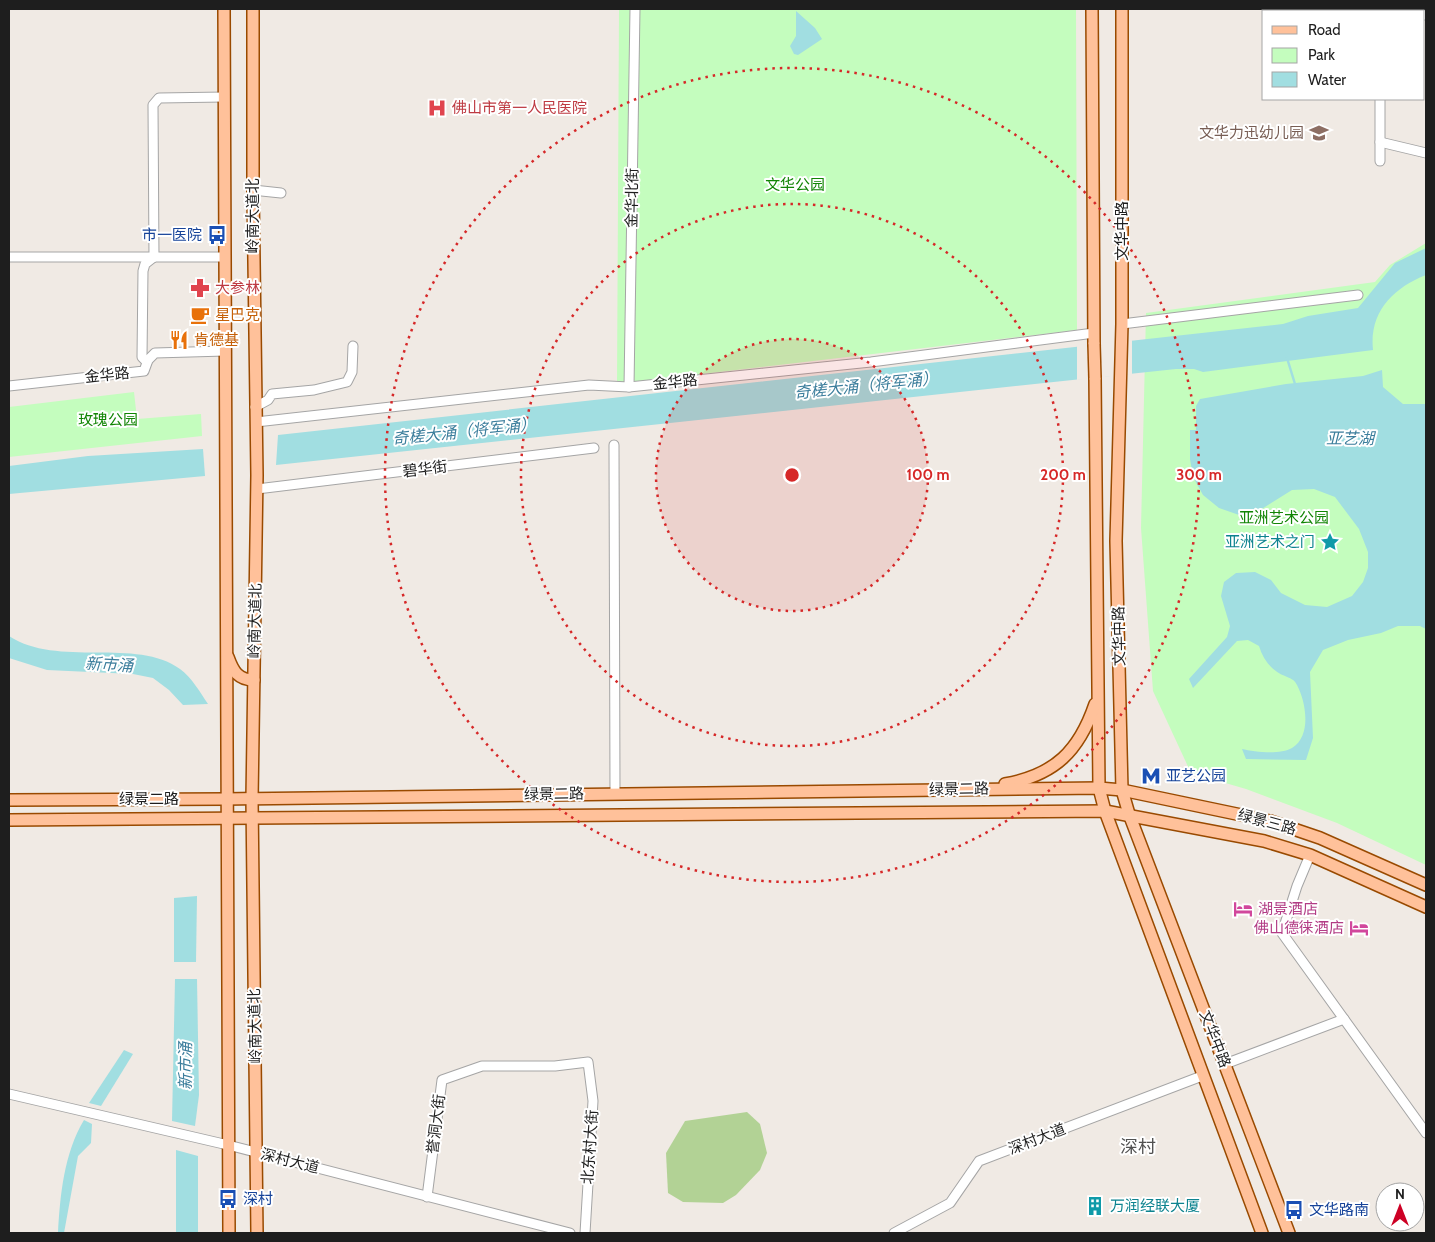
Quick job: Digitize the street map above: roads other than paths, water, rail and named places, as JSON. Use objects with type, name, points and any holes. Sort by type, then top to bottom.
[{"type":"main road","name":"岭南大道北","points":[[224,9],[229,1233]]},
{"type":"main road","name":"岭南大道北","points":[[253,9],[252,190],[257,489],[252,799],[257,1233]]},
{"type":"main road","name":"文华中路","points":[[1092,9],[1099,788],[1105,811],[1202,1076],[1262,1233]]},
{"type":"main road","name":"文华中路","points":[[1122,9],[1122,341],[1116,541],[1122,790],[1129,814],[1289,1233]]},
{"type":"main road","points":[[226,653],[238,676],[244,680],[254,680]]},
{"type":"main road","points":[[977,789],[1017,782],[1054,765],[1072,750],[1088,726],[1098,695]]},
{"type":"main road","name":"绿景三路","points":[[1099,788],[1122,790],[1270,821],[1320,838],[1426,885]]},
{"type":"main road","name":"绿景二路","points":[[9,800],[252,799],[1099,788]]},
{"type":"main road","name":"绿景三路","points":[[1105,811],[1129,814],[1264,841],[1310,855],[1426,907]]},
{"type":"main road","name":"绿景二路","points":[[9,820],[1105,811]]},
{"type":"street","name":"金华北街","points":[[629,387],[636,9]]},
{"type":"street","points":[[154,257],[153,105],[159,98],[224,96]]},
{"type":"street","points":[[1380,100],[1380,161]]},
{"type":"street","points":[[1380,142],[1426,153]]},
{"type":"street","points":[[252,190],[281,193]]},
{"type":"street","points":[[9,257],[225,257]]},
{"type":"street","points":[[147,362],[142,357],[143,271],[145,264],[154,257]]},
{"type":"street","points":[[1122,324],[1358,296]]},
{"type":"street","name":"金华路","points":[[256,422],[589,385],[629,387],[1094,339]]},
{"type":"street","points":[[255,406],[268,400],[272,394],[314,390],[347,382],[352,372],[353,346]]},
{"type":"street","name":"金华路","points":[[9,386],[144,371],[147,362],[155,352],[225,352]]},
{"type":"street","points":[[614,445],[615,793]]},
{"type":"street","name":"碧华街","points":[[257,489],[594,448]]},
{"type":"street","points":[[1310,855],[1297,886],[1282,933],[1426,1133]]},
{"type":"street","points":[[1225,1064],[1344,1019]]},
{"type":"street","name":"誉洞大街","points":[[427,1196],[442,1080],[482,1066],[554,1066],[588,1062]]},
{"type":"street","name":"北东村大街","points":[[585,1233],[594,1101],[588,1062]]},
{"type":"street","name":"深村大道","points":[[894,1233],[950,1203],[979,1161],[1202,1076]]},
{"type":"street","name":"深村大道","points":[[9,1094],[228,1146],[570,1233]]},
{"type":"water","points":[[796,11],[815,28],[822,39],[798,55],[794,54],[790,46],[796,36]]},
{"type":"water","name":"奇槎大涌（将军涌）","points":[[1426,248],[1426,275],[1403,287],[1386,303],[1379,313],[1375,324],[1373,350],[1203,372],[1194,369],[1176,369],[276,465],[278,435],[1283,324],[1308,316],[1358,308],[1395,263]]},
{"type":"water","name":"亚艺湖","points":[[1382,370],[1383,387],[1403,404],[1426,404],[1426,629],[1420,626],[1398,626],[1381,633],[1348,640],[1323,650],[1310,672],[1313,738],[1306,760],[1246,759],[1242,749],[1260,752],[1281,752],[1292,748],[1298,743],[1305,727],[1305,709],[1295,681],[1272,668],[1263,656],[1259,646],[1248,640],[1237,641],[1193,688],[1189,679],[1227,637],[1230,626],[1221,596],[1224,582],[1236,573],[1255,572],[1271,580],[1281,593],[1305,605],[1327,607],[1352,596],[1363,582],[1368,568],[1368,552],[1359,529],[1335,497],[1314,489],[1292,490],[1257,512],[1242,516],[1219,508],[1203,495],[1193,477],[1190,459],[1190,430],[1196,430],[1196,406],[1200,399],[1286,384],[1363,376]]},
{"type":"water","points":[[203,449],[205,476],[9,494],[9,466],[88,456]]},
{"type":"water","name":"新市涌","points":[[9,636],[28,645],[50,650],[120,653],[142,655],[162,660],[180,669],[196,685],[208,704],[183,705],[169,690],[153,678],[133,674],[47,670],[9,658]]},
{"type":"water","points":[[197,896],[196,962],[174,962],[174,898]]},
{"type":"water","name":"新市涌","points":[[175,979],[197,979],[199,1095],[195,1126],[172,1121]]},
{"type":"water","points":[[124,1050],[133,1054],[101,1106],[89,1103]]},
{"type":"water","points":[[84,1120],[92,1124],[91,1143],[78,1156],[64,1233],[58,1233],[64,1175],[72,1146]]},
{"type":"water","points":[[176,1150],[198,1156],[198,1233],[176,1233]]},
{"type":"waterway","points":[[1287,358],[1295,384]]},
{"type":"place","name":"佛山市第一人民医院","points":[[437,108]]},
{"type":"place","name":"文华力迅幼儿园","points":[[1319,133]]},
{"type":"place","name":"市一医院","points":[[217,235]]},
{"type":"place","name":"大参林","points":[[200,288]]},
{"type":"place","name":"星巴克","points":[[200,315]]},
{"type":"place","name":"肯德基","points":[[179,340]]},
{"type":"place","name":"亚洲艺术之门","points":[[1330,542]]},
{"type":"place","name":"亚艺公园","points":[[1151,776]]},
{"type":"place","name":"湖景酒店","points":[[1243,909]]},
{"type":"place","name":"佛山德徕酒店","points":[[1359,928]]},
{"type":"place","name":"深村","points":[[228,1199]]},
{"type":"place","name":"万润经联大厦","points":[[1095,1206]]},
{"type":"place","name":"文华路南","points":[[1294,1210]]},
{"type":"district","name":"深村","points":[[1138,1147]]},
{"type":"park label","name":"文华公园","points":[[795,185]]},
{"type":"park label","name":"玫瑰公园","points":[[108,420]]},
{"type":"park label","name":"亚洲艺术公园","points":[[1284,518]]}]
